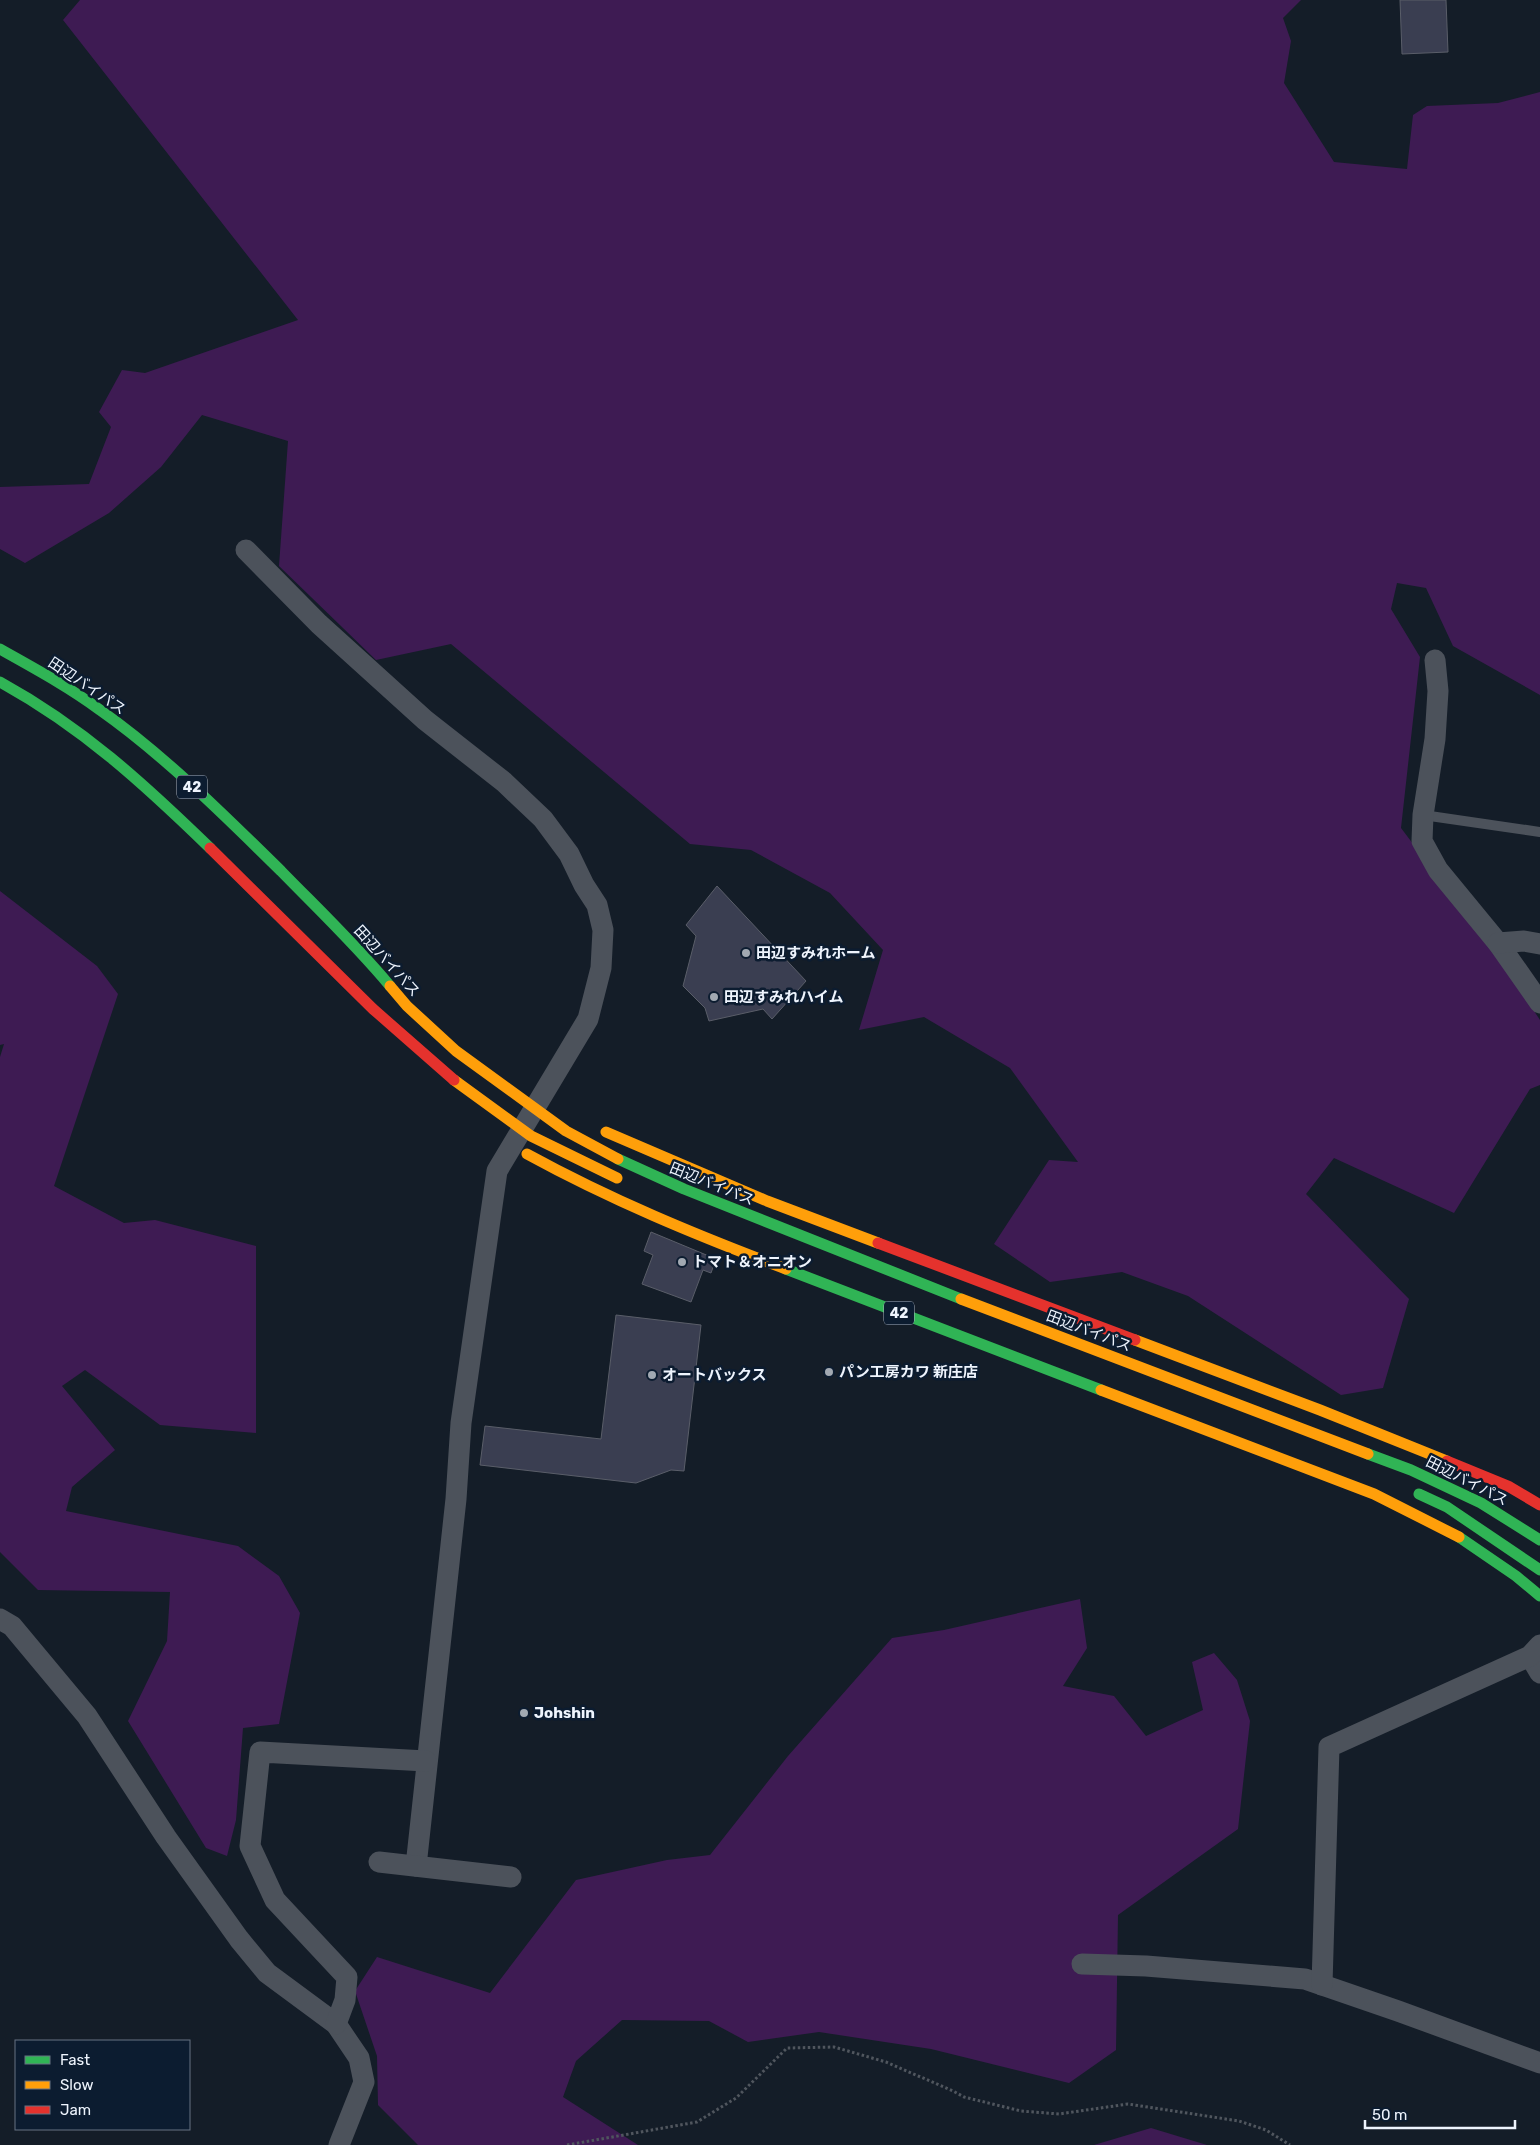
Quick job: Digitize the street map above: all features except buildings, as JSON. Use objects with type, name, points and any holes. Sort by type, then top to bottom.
[{"type":"highway","name":"田辺バイパス","points":[[0,649],[50,677],[101,710],[161,759],[226,817],[362,952],[407,1006],[421,1019],[456,1050],[540,1098],[566,1131],[622,1161],[684,1189],[976,1311],[1411,1470],[1481,1503],[1540,1540]]},
{"type":"highway","name":"42","points":[[0,682],[65,721],[129,773],[195,834],[312,950],[414,1046],[486,1104],[514,1138],[539,1162],[580,1183],[680,1228],[1374,1494],[1454,1534],[1516,1576],[1540,1596]]},
{"type":"highway","name":"42","points":[[312,950],[399,1048]]},
{"type":"highway","name":"42","points":[[362,952],[414,995]]},
{"type":"highway","points":[[598,1127],[629,1144],[767,1201],[1320,1410],[1508,1486],[1540,1505]]},
{"type":"highway","name":"42","points":[[514,1138],[553,1148],[629,1183]]},
{"type":"highway","name":"田辺バイパス","points":[[956,1310],[976,1311],[993,1324]]},
{"type":"highway","points":[[1406,1488],[1447,1507],[1540,1570]]},
{"type":"street","points":[[246,550],[319,624],[418,714],[504,782],[543,820],[569,854],[597,906],[603,930],[601,968],[588,1019],[514,1138],[497,1171],[461,1423],[454,1508],[416,1866]]},
{"type":"street","points":[[1435,660],[1438,691],[1436,739],[1423,815],[1422,841],[1438,870],[1498,943],[1540,1002]]},
{"type":"street","points":[[1498,943],[1524,941],[1540,944]]},
{"type":"street","points":[[0,1619],[12,1626],[87,1716],[166,1837],[239,1939],[268,1973],[336,2024],[359,2058],[364,2082],[339,2145]]},
{"type":"street","points":[[1322,1985],[1329,1747],[1537,1658]]},
{"type":"street","points":[[336,2024],[345,2000],[347,1978],[275,1900],[250,1846],[260,1752],[426,1761]]},
{"type":"street","points":[[379,1862],[511,1877]]},
{"type":"street","points":[[1082,1964],[1146,1966],[1305,1979],[1540,2063]]},
{"type":"lane","points":[[1423,815],[1540,832]]},
{"type":"path","points":[[567,2145],[697,2122],[736,2098],[787,2048],[834,2047],[886,2062],[964,2097],[1021,2111],[1059,2114],[1128,2104],[1239,2121],[1266,2130],[1290,2145]]},
{"type":"shaded area","points":[[80,0],[1301,0],[1283,18],[1291,41],[1284,83],[1334,162],[1407,169],[1413,115],[1427,106],[1498,103],[1540,92],[1540,695],[1453,646],[1426,588],[1397,583],[1391,609],[1420,657],[1401,828],[1497,955],[1540,1020],[1540,1085],[1530,1089],[1454,1213],[1334,1158],[1306,1194],[1409,1299],[1383,1388],[1341,1395],[1188,1296],[1122,1272],[1050,1282],[994,1244],[1049,1160],[1078,1162],[1010,1068],[924,1017],[859,1030],[883,950],[830,893],[751,850],[690,844],[451,644],[376,660],[279,566],[288,441],[202,415],[161,467],[109,513],[25,563],[0,549],[0,487],[89,484],[111,427],[99,412],[122,370],[145,373],[298,320],[63,20]]},
{"type":"shaded area","points":[[0,891],[97,966],[118,994],[54,1186],[124,1223],[155,1220],[256,1246],[256,1433],[160,1425],[85,1370],[62,1386],[115,1450],[72,1487],[66,1511],[238,1546],[279,1576],[300,1613],[279,1724],[243,1728],[236,1820],[227,1856],[206,1848],[128,1721],[167,1641],[170,1592],[38,1590],[0,1552],[0,1057],[4,1044],[0,1045]]},
{"type":"shaded area","points":[[1080,1599],[1087,1648],[1063,1686],[1114,1696],[1146,1736],[1203,1710],[1192,1662],[1214,1653],[1237,1680],[1250,1721],[1238,1829],[1118,1915],[1116,2050],[1069,2083],[931,2049],[819,2032],[748,2042],[709,2021],[622,2020],[576,2061],[563,2097],[638,2145],[418,2145],[378,2105],[377,2056],[355,1991],[377,1957],[490,1993],[576,1880],[667,1860],[710,1855],[788,1756],[892,1638],[944,1630]]},
{"type":"shaded area","points":[[1151,2128],[1207,2145],[1094,2145]]},
{"type":"traffic: fast","points":[[0,649],[88,702],[171,766],[281,871],[390,986]]},
{"type":"traffic: fast","points":[[0,682],[30,699],[85,737],[136,779],[210,848]]},
{"type":"traffic: fast","points":[[618,1159],[684,1189],[961,1299]]},
{"type":"traffic: fast","points":[[786,1269],[1101,1390]]},
{"type":"traffic: fast","points":[[1368,1454],[1411,1470],[1481,1503],[1540,1540]]},
{"type":"traffic: fast","points":[[1419,1494],[1447,1507],[1540,1570]]},
{"type":"traffic: fast","points":[[1459,1537],[1516,1576],[1540,1596]]},
{"type":"traffic: slow","points":[[390,986],[407,1006],[456,1051],[566,1131],[618,1159]]},
{"type":"traffic: slow","points":[[454,1080],[531,1136],[617,1178]]},
{"type":"traffic: slow","points":[[606,1132],[767,1201],[878,1243]]},
{"type":"traffic: slow","points":[[527,1154],[590,1187],[654,1216],[786,1269]]},
{"type":"traffic: slow","points":[[961,1299],[1368,1454]]},
{"type":"traffic: slow","points":[[1135,1340],[1320,1410],[1447,1461]]},
{"type":"traffic: slow","points":[[1101,1390],[1374,1494],[1459,1537]]},
{"type":"traffic: jam","points":[[210,848],[373,1009],[454,1080]]},
{"type":"traffic: jam","points":[[878,1243],[1135,1340]]},
{"type":"traffic: jam","points":[[1447,1461],[1508,1486],[1540,1505]]},
{"type":"place","name":"田辺すみれホーム","points":[[746,953]]},
{"type":"place","name":"田辺すみれハイム","points":[[714,997]]},
{"type":"place","name":"トマト＆オニオン","points":[[682,1262]]},
{"type":"place","name":"パン工房カワ 新庄店","points":[[829,1372]]},
{"type":"place","name":"オートバックス","points":[[652,1375]]},
{"type":"place","name":"Johshin","points":[[524,1713]]}]
